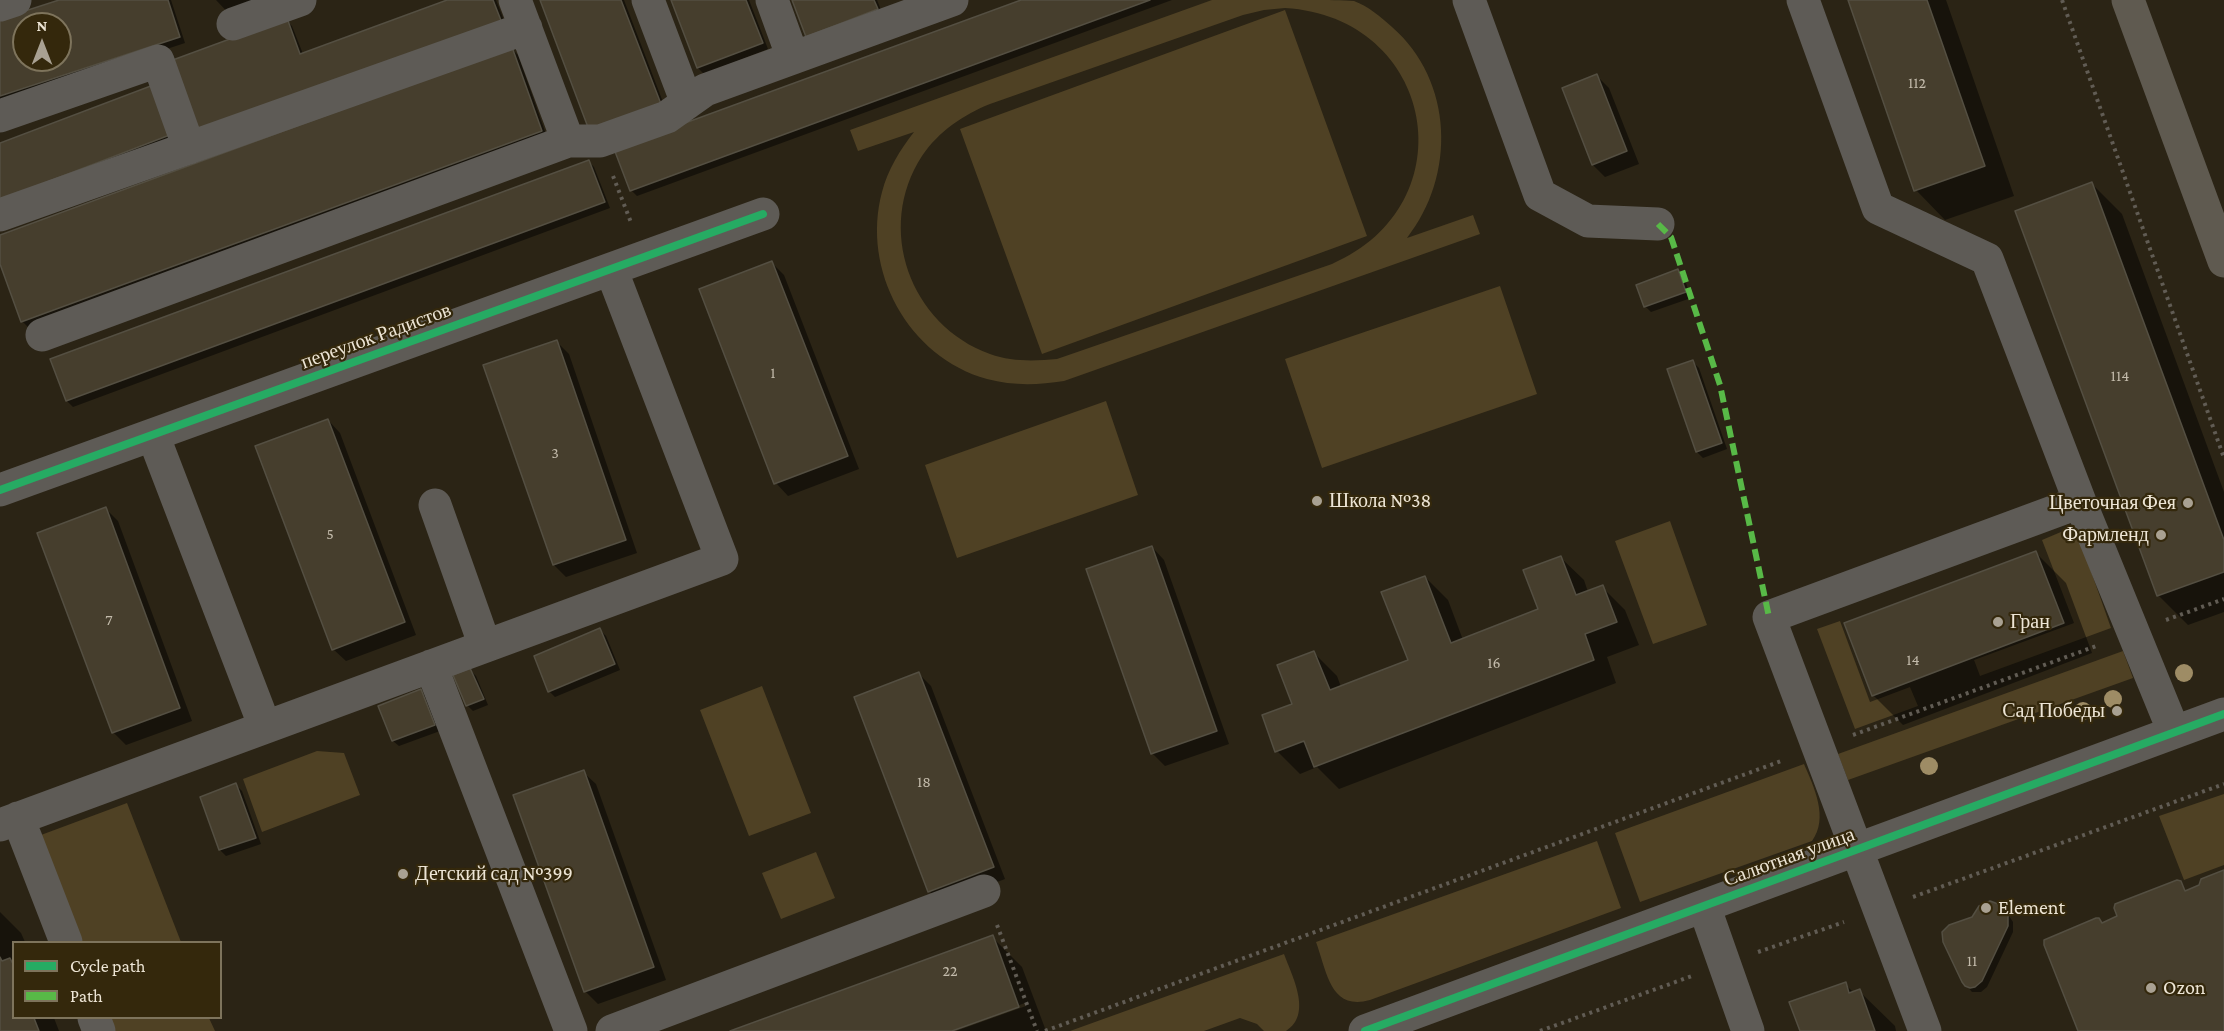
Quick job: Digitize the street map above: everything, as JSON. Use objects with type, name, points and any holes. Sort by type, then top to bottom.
[{"type":"main road","points":[[2128,0],[2224,261]]},
{"type":"street","points":[[0,5],[15,0]]},
{"type":"street","points":[[233,24],[300,0]]},
{"type":"street","points":[[648,0],[687,103]]},
{"type":"street","points":[[772,0],[794,58]]},
{"type":"street","points":[[42,335],[568,141],[600,141],[667,117],[705,90],[794,58],[901,9],[952,0]]},
{"type":"street","points":[[1469,0],[1540,195],[1588,221],[1658,224]]},
{"type":"street","points":[[1803,0],[1878,208],[1987,258],[2080,502],[2174,732]]},
{"type":"street","points":[[0,215],[189,148],[520,14],[568,141]]},
{"type":"street","points":[[0,116],[158,61],[189,148]]},
{"type":"street","name":"переулок Радистов","points":[[0,490],[763,214]]},
{"type":"street","points":[[66,941],[9,821],[722,559],[610,269]]},
{"type":"street","points":[[153,435],[265,727]]},
{"type":"street","points":[[1925,1031],[1769,617],[2080,502]]},
{"type":"street","points":[[435,505],[485,646]]},
{"type":"street","points":[[431,666],[572,1031]]},
{"type":"street","name":"Салютная улица","points":[[1365,1031],[2224,714]]},
{"type":"street","points":[[612,1031],[984,891]]},
{"type":"street","points":[[1704,906],[1746,1031]]},
{"type":"path","points":[[2062,0],[2224,458]]},
{"type":"path","points":[[600,141],[644,257]]},
{"type":"path","points":[[1045,1031],[2224,599]]},
{"type":"path","points":[[984,891],[1037,1031]]},
{"type":"shaded area","points":[[1212,0],[1354,1],[1383,19],[1412,49],[1427,74],[1437,101],[1441,130],[1440,158],[1434,186],[1423,213],[1407,238],[1473,215],[1480,234],[1064,381],[1006,383],[987,379],[959,368],[934,351],[914,331],[897,306],[885,280],[878,251],[877,222],[882,192],[895,160],[914,132],[858,151],[850,130]],"holes":[[[1285,8],[1336,19],[1375,43],[1402,77],[1416,117],[1417,159],[1404,200],[1376,236],[1332,264],[1057,359],[1015,360],[990,354],[962,340],[939,321],[921,298],[908,271],[902,243],[902,213],[908,184],[929,147],[944,131],[961,119],[990,104],[1243,15]]]},
{"type":"shaded area","points":[[1285,10],[1367,236],[1042,354],[960,129]]},
{"type":"shaded area","points":[[1500,286],[1537,394],[1322,468],[1285,359]]},
{"type":"shaded area","points":[[1106,401],[1138,495],[957,558],[925,465]]},
{"type":"shaded area","points":[[1670,521],[1707,625],[1653,644],[1615,541]]},
{"type":"shaded area","points":[[2075,526],[2111,628],[1980,676],[1974,660],[2074,623],[2042,540]]},
{"type":"shaded area","points":[[1840,621],[1870,702],[1910,687],[1918,706],[1855,729],[1817,629]]},
{"type":"shaded area","points":[[2123,651],[2133,678],[1848,780],[1838,754]]},
{"type":"shaded area","points":[[762,686],[811,813],[749,836],[700,710]]},
{"type":"shaded area","points":[[317,751],[344,753],[360,795],[262,832],[243,779]]},
{"type":"shaded area","points":[[1804,764],[1820,813],[1817,832],[1812,841],[1640,902],[1615,833]]},
{"type":"shaded area","points":[[2224,794],[2224,865],[2184,880],[2159,816]]},
{"type":"shaded area","points":[[127,803],[181,941],[80,941],[41,835]]},
{"type":"shaded area","points":[[1597,841],[1621,908],[1370,1000],[1357,1002],[1346,1000],[1332,986],[1316,942]]},
{"type":"shaded area","points":[[816,852],[835,898],[781,919],[762,873]]},
{"type":"shaded area","points":[[1284,954],[1298,994],[1299,1005],[1294,1024],[1286,1031],[1264,1031],[1257,1024],[1240,1018],[1204,1031],[1070,1031]]},
{"type":"shaded area","points":[[108,1019],[209,1019],[215,1031],[115,1031]]},
{"type":"building","points":[[59,0],[168,0],[180,37],[0,96],[0,19],[12,15],[12,72],[72,72],[72,12],[22,12]]},
{"type":"building","points":[[447,0],[493,0],[502,23],[197,134],[170,61],[287,18],[300,54]]},
{"type":"building","points":[[540,0],[621,0],[661,104],[589,130]]},
{"type":"building","points":[[671,0],[746,0],[763,43],[697,68]]},
{"type":"building","points":[[792,0],[874,0],[878,9],[806,37]]},
{"type":"building","points":[[1021,0],[1150,0],[630,191],[614,149]]},
{"type":"building","points":[[1848,0],[1927,0],[1985,166],[1914,191]]},
{"type":"building","points":[[512,47],[542,131],[21,322],[0,264],[0,235]]},
{"type":"building","points":[[1597,74],[1627,151],[1592,165],[1562,88]]},
{"type":"building","points":[[156,84],[175,133],[0,200],[0,143]]},
{"type":"building","points":[[589,160],[605,202],[66,401],[50,359]]},
{"type":"building","points":[[2092,182],[2224,540],[2224,572],[2157,596],[2015,211]]},
{"type":"building","points":[[772,261],[848,456],[774,484],[699,289]]},
{"type":"building","points":[[1678,269],[1686,292],[1644,307],[1636,285]]},
{"type":"building","points":[[557,340],[626,540],[553,565],[483,365]]},
{"type":"building","points":[[1693,360],[1722,443],[1696,452],[1667,369]]},
{"type":"building","points":[[328,419],[405,622],[332,650],[255,446]]},
{"type":"building","points":[[106,507],[180,708],[112,733],[37,533]]},
{"type":"building","points":[[1152,546],[1217,731],[1151,754],[1086,569]]},
{"type":"building","points":[[2036,551],[2064,623],[1872,696],[1844,623]]},
{"type":"building","points":[[1561,556],[1576,595],[1603,585],[1617,622],[1585,634],[1594,660],[1314,767],[1304,741],[1275,752],[1262,715],[1292,704],[1277,665],[1314,651],[1330,690],[1408,660],[1381,592],[1425,576],[1451,643],[1538,609],[1523,570]]},
{"type":"building","points":[[600,628],[615,664],[548,692],[534,656]]},
{"type":"building","points":[[470,668],[484,699],[466,706],[453,675]]},
{"type":"building","points":[[919,672],[994,867],[928,892],[854,697]]},
{"type":"building","points":[[421,689],[435,725],[392,741],[378,706]]},
{"type":"building","points":[[584,770],[654,967],[584,992],[513,795]]},
{"type":"building","points":[[236,783],[256,838],[219,850],[200,797]]},
{"type":"building","points":[[2224,870],[2224,1031],[2078,1031],[2044,940],[2096,918],[2099,918],[2102,923],[2117,916],[2115,904],[2177,880],[2181,881],[2185,891],[2199,885],[2201,879]]},
{"type":"building","points":[[1990,901],[2005,909],[2008,914],[2008,926],[1982,981],[1970,988],[1962,982],[1943,942],[1942,932],[1949,925],[1972,917],[1979,906]]},
{"type":"building","points":[[993,935],[1019,1007],[952,1031],[730,1031]]},
{"type":"building","points":[[0,957],[2,961],[10,958],[12,962],[12,1019],[34,1019],[39,1031],[0,1031]]},
{"type":"building","points":[[1846,982],[1849,993],[1860,989],[1875,1031],[1800,1031],[1789,1002]]},
{"type":"marked path","points":[[1658,224],[1671,237],[1720,385],[1769,617]]},
{"type":"cycle path","points":[[0,490],[763,214]]},
{"type":"cycle path","points":[[1365,1031],[2224,714]]},
{"type":"place","name":"Школа №38","points":[[1317,501]]},
{"type":"place","name":"Цветочная Фея","points":[[2188,503]]},
{"type":"place","name":"Фармленд","points":[[2161,535]]},
{"type":"place","name":"Гран","points":[[1998,622]]},
{"type":"place","name":"Сад Победы","points":[[2117,711]]},
{"type":"place","name":"Детский сад №399","points":[[403,874]]},
{"type":"place","name":"Element","points":[[1986,908]]},
{"type":"place","name":"Ozon","points":[[2151,988]]}]
